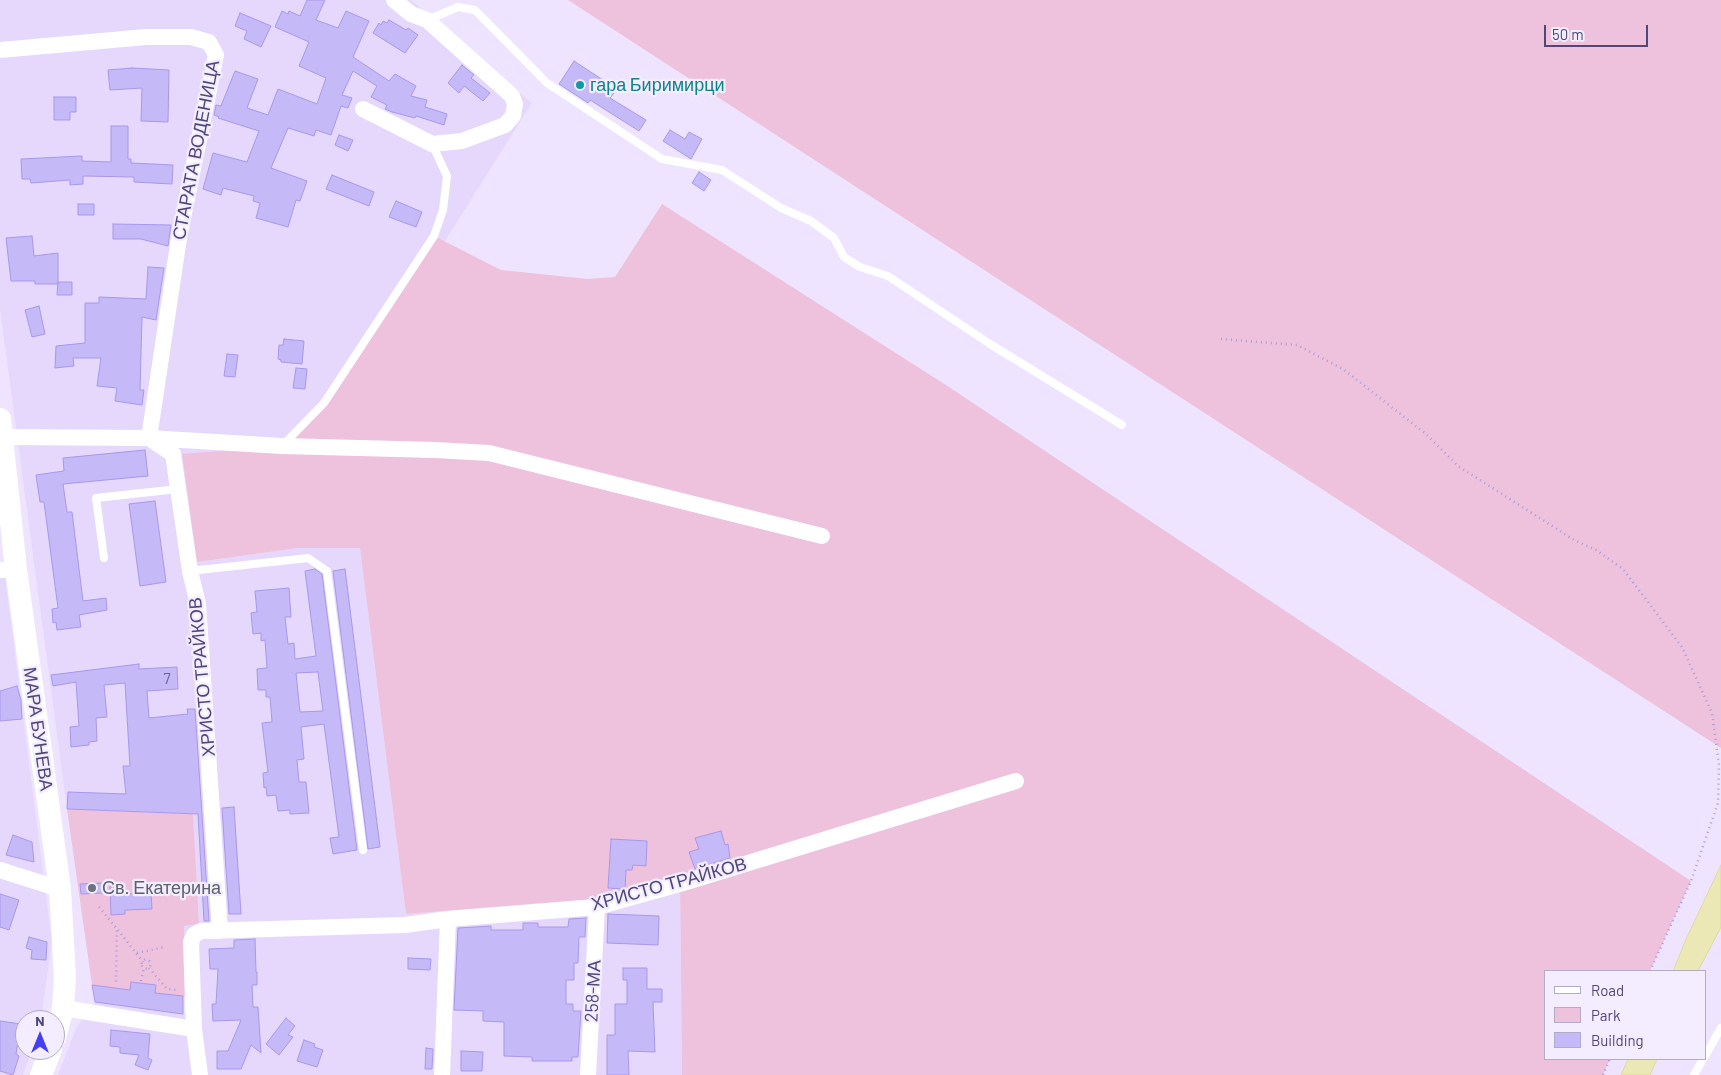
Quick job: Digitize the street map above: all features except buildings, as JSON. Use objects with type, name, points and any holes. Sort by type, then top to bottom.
[{"type":"street","points":[[362,109],[432,144],[462,141],[505,125],[513,116],[515,104],[512,96],[427,20],[411,14],[394,0]]},
{"type":"street","name":"СТАРАТА ВОДЕНИЦА","points":[[0,50],[146,37],[191,37],[209,42],[216,55],[179,238],[149,438]]},
{"type":"street","points":[[1,428],[282,446],[489,453],[822,536]]},
{"type":"street","name":"МАРА БУНЕВА","points":[[1,428],[8,569],[60,888],[65,978],[63,1008]]},
{"type":"street","name":"ХРИСТО ТРАЙКОВ","points":[[149,438],[173,454],[190,571],[198,604],[220,931]]},
{"type":"street","name":"ХРИСТО ТРАЙКОВ","points":[[200,1075],[194,1029],[191,942],[194,934],[201,931],[406,925],[448,919],[597,907],[683,883],[1016,781]]},
{"type":"street","points":[[0,870],[60,888]]},
{"type":"street","name":"258-МА","points":[[588,1075],[597,907]]},
{"type":"street","points":[[442,1075],[448,919]]},
{"type":"street","points":[[63,1008],[194,1029]]},
{"type":"street","points":[[42,1075],[47,1060]]},
{"type":"lane","points":[[427,20],[458,7],[475,10],[547,82],[662,159],[722,170],[781,208],[811,221],[834,238],[844,257],[860,267],[888,276],[990,344],[1122,425]]},
{"type":"lane","points":[[282,446],[324,403],[434,236],[443,210],[447,176],[432,144]]},
{"type":"lane","points":[[104,558],[96,498],[178,488]]},
{"type":"lane","points":[[190,571],[308,558],[327,571],[363,850]]},
{"type":"lane","points":[[1706,1054],[1721,1028]]},
{"type":"lane","points":[[1694,1075],[1703,1060]]},
{"type":"path","points":[[1221,338],[1297,346],[1343,369],[1426,434],[1458,466],[1574,540],[1596,550],[1623,569],[1682,647],[1712,714],[1719,765],[1718,803],[1690,881],[1650,970]]},
{"type":"path","points":[[99,907],[143,962],[144,968],[141,981]]},
{"type":"path","points":[[116,982],[117,928]]},
{"type":"path","points":[[136,954],[165,947]]},
{"type":"path","points":[[143,962],[148,960],[151,964],[149,968]]},
{"type":"path","points":[[144,968],[149,968]]},
{"type":"path","points":[[149,968],[166,989],[179,991]]},
{"type":"path","points":[[1603,1075],[1610,1060]]},
{"type":"shaded area","points":[[0,0],[411,0],[532,103],[445,241],[197,562],[298,548],[360,548],[406,914],[593,899],[680,874],[682,1075],[58,1075],[77,1026],[95,1002],[186,1014],[184,926],[199,924],[193,814],[67,809],[0,309]]},
{"type":"shaded area","points":[[5,576],[52,941],[42,1010],[15,1010],[15,1060],[28,1060],[23,1075],[0,1075],[0,577]]},
{"type":"shaded area","points":[[1721,865],[1721,927],[1699,970],[1673,970]]},
{"type":"shaded area","points":[[1628,1060],[1657,1060],[1650,1075],[1621,1075]]},
{"type":"green space","points":[[568,0],[1721,0],[1721,748]]},
{"type":"green space","points":[[662,204],[949,387],[1691,881],[1650,970],[1544,970],[1544,1060],[1610,1060],[1603,1075],[682,1075],[680,874],[593,899],[406,914],[360,548],[298,548],[197,562],[182,454],[283,446],[324,403],[434,236],[501,270],[588,279],[615,277]]},
{"type":"green space","points":[[67,809],[193,814],[199,924],[184,926],[187,997],[155,993],[156,985],[131,982],[130,990],[92,985]]},
{"type":"place","name":"гара Биримирци","points":[[580,85]]},
{"type":"place","name":"Св. Екатерина","points":[[92,888]]}]
